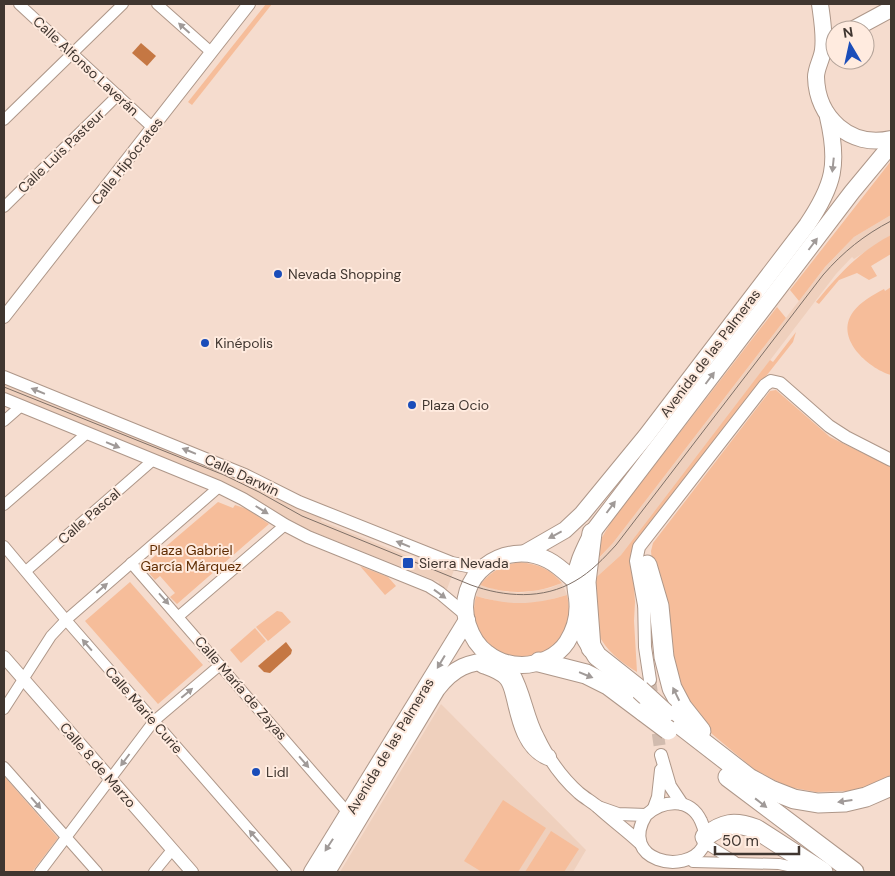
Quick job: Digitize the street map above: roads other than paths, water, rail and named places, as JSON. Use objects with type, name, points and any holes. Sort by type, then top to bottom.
[{"type":"highway","points":[[591,648],[586,582],[592,533]]},
{"type":"highway","points":[[647,565],[659,606],[664,657],[672,688],[682,707],[712,749]]},
{"type":"highway","points":[[577,618],[581,631],[591,648],[604,662],[645,685],[667,721],[772,812],[854,872]]},
{"type":"highway","points":[[536,663],[586,674],[608,685],[644,712],[667,721],[712,749],[749,778],[794,799],[818,803],[845,802],[866,797],[891,786]]},
{"type":"highway","points":[[705,840],[720,826],[729,824],[748,826],[756,829],[824,872]]},
{"type":"main road","name":"Avenida de las Palmeras","points":[[820,4],[825,39]]},
{"type":"main road","points":[[871,20],[891,9]]},
{"type":"main road","name":"Avenida de las Palmeras","points":[[575,581],[578,562],[592,533],[778,276],[807,225],[824,200],[834,163],[833,139],[828,117],[819,98],[816,75],[825,56]]},
{"type":"main road","points":[[828,117],[845,132],[863,139],[882,141],[891,139]]},
{"type":"main road","name":"Avenida de las Palmeras","points":[[778,276],[891,145]]},
{"type":"main road","name":"Avenida de las Palmeras","points":[[525,553],[565,530],[582,514],[766,293]]},
{"type":"main road","points":[[525,553],[550,561],[575,581],[578,601],[575,628],[567,643],[556,654],[536,663],[502,662],[482,650],[472,636],[466,617],[468,591],[473,580],[482,569],[503,556],[525,553]]},
{"type":"main road","name":"Avenida de las Palmeras","points":[[312,872],[349,814],[466,617]]},
{"type":"main road","name":"Avenida de las Palmeras","points":[[327,872],[437,690],[455,670],[474,663],[502,662]]},
{"type":"main road","points":[[474,663],[495,670],[508,678],[512,685],[524,729],[531,744],[539,753],[548,757]]},
{"type":"street","name":"Calle Alfonso Laverán","points":[[19,4],[153,128]]},
{"type":"street","points":[[4,120],[123,4]]},
{"type":"street","points":[[157,4],[211,52]]},
{"type":"street","name":"Calle Hipócrates","points":[[4,317],[248,4]]},
{"type":"street","name":"Calle Luis Pasteur","points":[[4,207],[118,95]]},
{"type":"street","name":"Calle Darwin","points":[[4,377],[245,474],[299,502],[452,563],[482,569]]},
{"type":"street","points":[[644,605],[637,572],[639,547],[765,385],[771,381],[780,383],[829,426],[846,437],[888,457]]},
{"type":"street","name":"Calle Darwin","points":[[4,399],[219,487],[244,499],[308,537],[429,586],[440,593],[466,617]]},
{"type":"street","points":[[4,421],[20,407]]},
{"type":"street","points":[[4,505],[86,434]]},
{"type":"street","name":"Calle Pascal","points":[[26,572],[152,460]]},
{"type":"street","points":[[4,709],[51,636],[66,620],[219,487]]},
{"type":"street","points":[[179,616],[285,525]]},
{"type":"street","points":[[645,685],[644,573],[647,565],[646,550],[651,532]]},
{"type":"street","name":"Calle Marie Curie","points":[[4,546],[66,620],[286,872]]},
{"type":"street","name":"Calle María de Zayas","points":[[131,563],[349,814]]},
{"type":"street","name":"Calle 8 de Marzo","points":[[4,657],[192,872]]},
{"type":"street","points":[[502,662],[522,691]]},
{"type":"street","points":[[536,663],[524,673],[522,691],[527,711],[548,757],[563,777],[580,794],[639,842]]},
{"type":"street","points":[[40,872],[154,721],[220,665]]},
{"type":"street","points":[[598,807],[618,814],[650,811],[663,804],[672,803],[682,804],[692,809],[704,826],[705,840],[701,853],[693,862],[683,868],[672,870],[650,862],[643,853],[639,842],[641,823],[650,811],[660,786],[661,755],[670,786],[682,804]]},
{"type":"street","points":[[4,767],[97,872]]},
{"type":"street","points":[[705,840],[731,859],[745,864]]},
{"type":"street","points":[[154,872],[172,850]]},
{"type":"street","points":[[693,862],[779,864],[793,867],[802,872]]},
{"type":"tunnel","points":[[650,680],[661,755]]},
{"type":"tram line","points":[[4,387],[224,475],[302,516],[471,585],[510,594],[537,594],[563,587],[575,581],[597,564],[616,545],[823,275],[854,245],[891,221]]},
{"type":"place","name":"Nevada Shopping","points":[[278,274]]},
{"type":"place","name":"Kinépolis","points":[[205,343]]},
{"type":"place","name":"Plaza Ocio","points":[[412,405]]},
{"type":"place","name":"Sierra Nevada","points":[[408,563]]},
{"type":"place","name":"Lidl","points":[[256,772]]},
{"type":"park label","name":"Plaza Gabriel García Márquez","points":[[191,558]]}]
